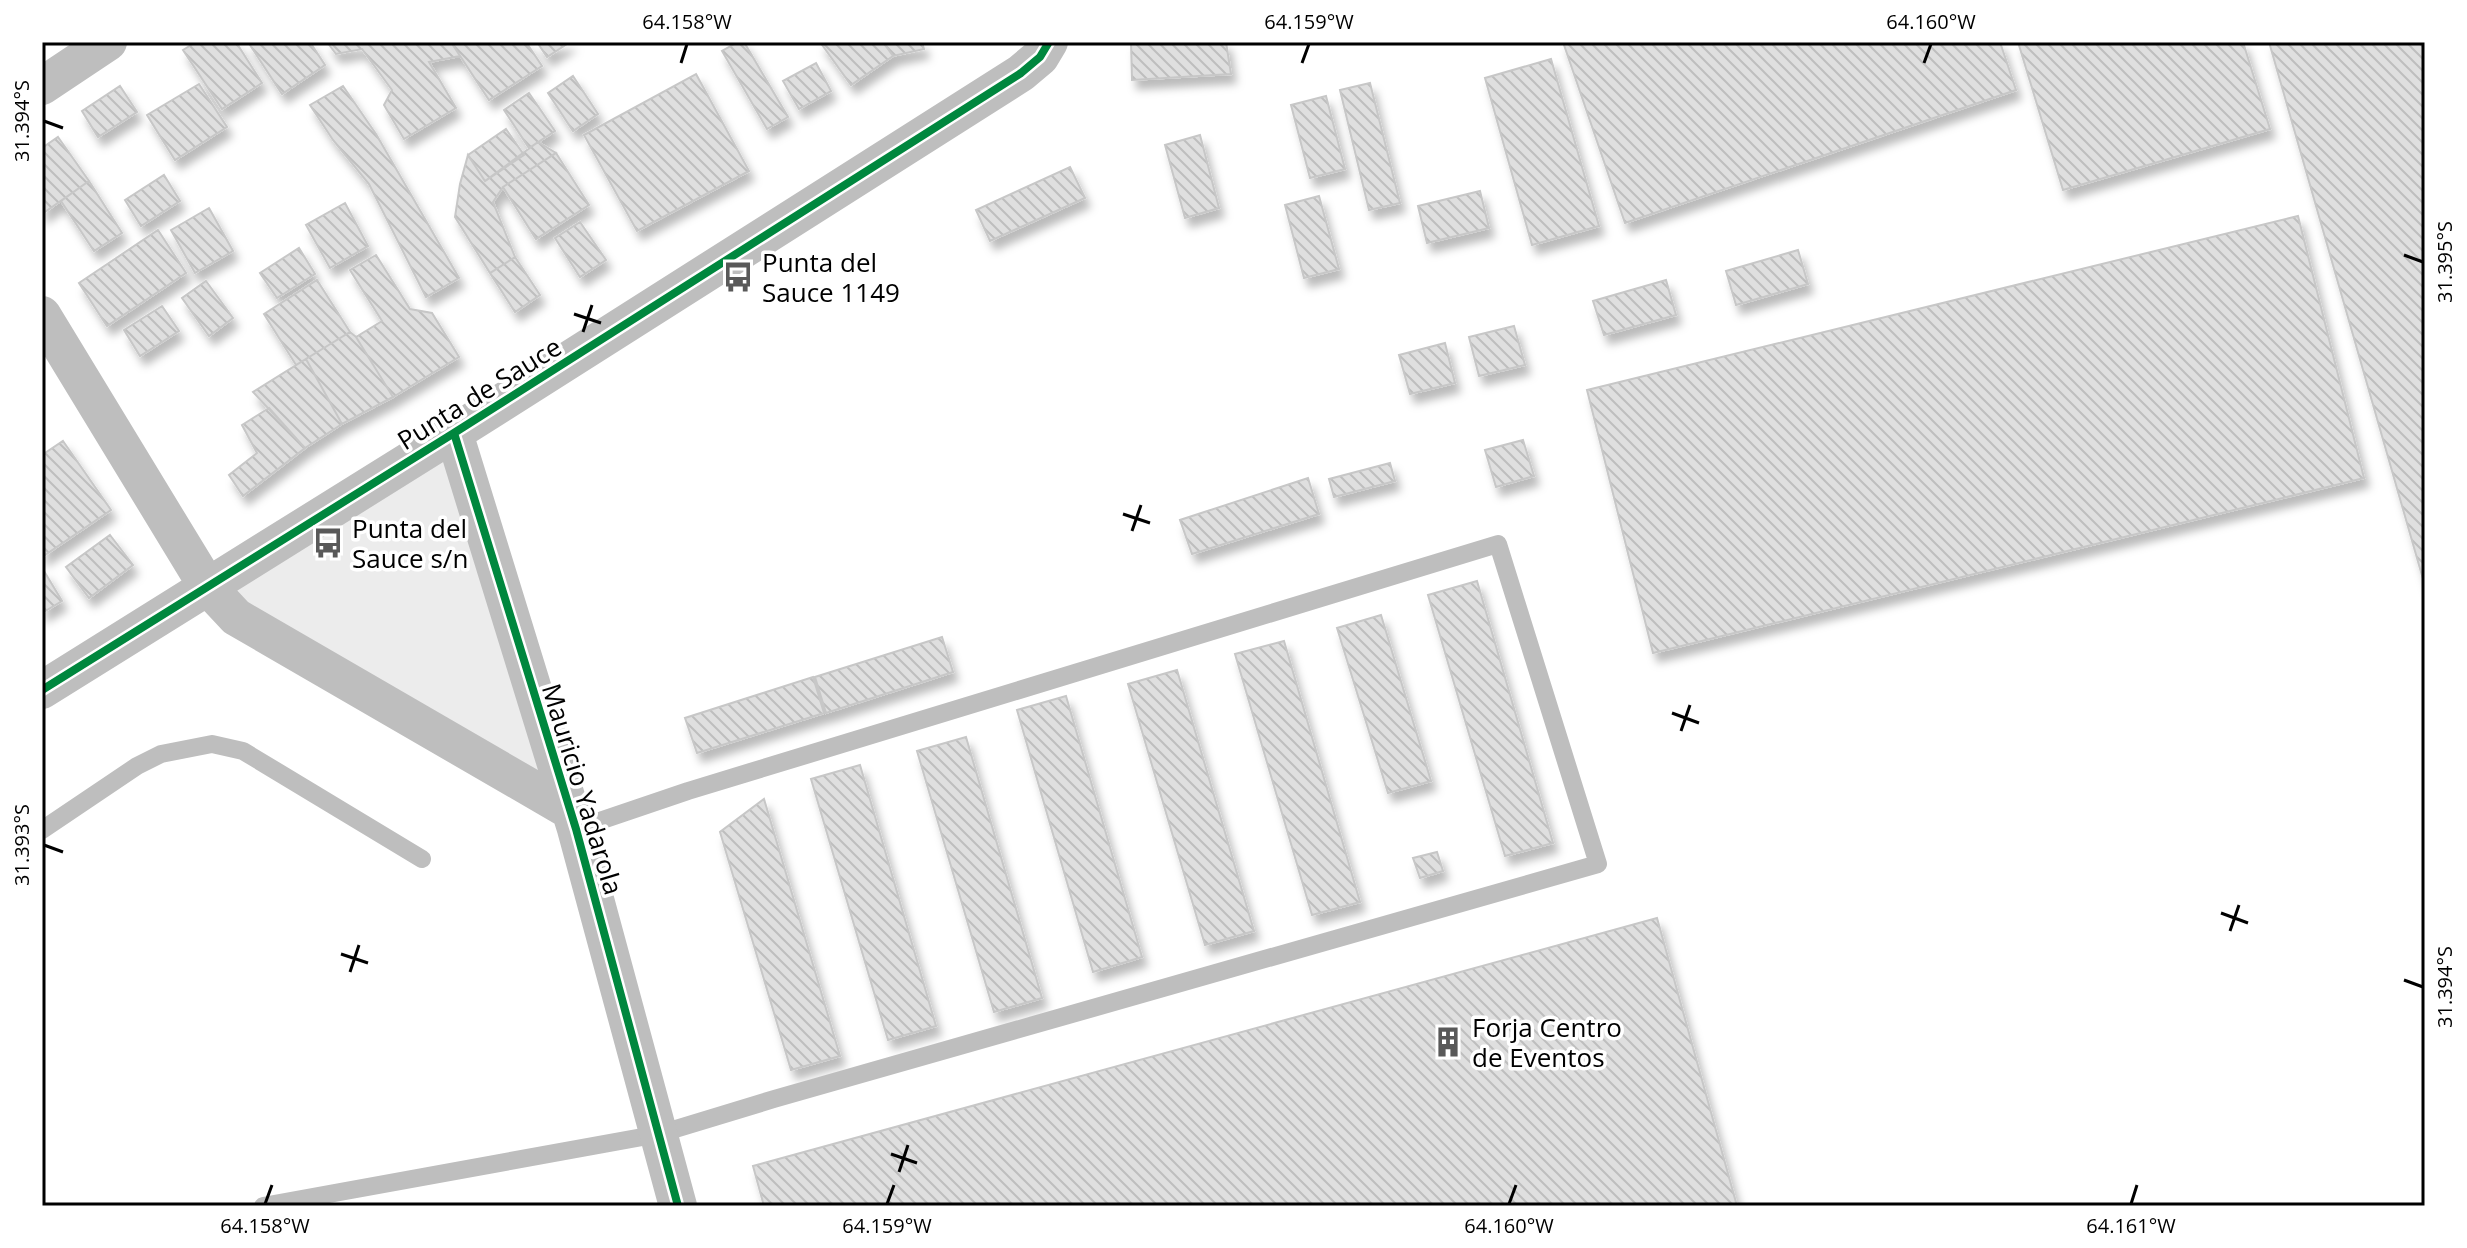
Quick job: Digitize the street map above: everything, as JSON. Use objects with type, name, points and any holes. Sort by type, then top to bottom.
[{"type":"street","points":[[42,86],[108,42]]},
{"type":"street","name":"Punta de Sauce","points":[[42,690],[1021,73],[1040,57],[1049,42]]},
{"type":"street","name":"Mauricio Yadarola","points":[[42,315],[207,586],[236,617],[573,819]]},
{"type":"street","name":"Mauricio Yadarola","points":[[454,433],[573,819],[678,1206]]},
{"type":"lane","points":[[263,1206],[659,1134],[1598,864],[1498,544],[688,791],[573,819]]},
{"type":"lane","points":[[42,830],[149,760],[161,754],[212,744],[243,751],[422,859]]},
{"type":"shaded area","points":[[454,433],[569,810],[207,586]]},
{"type":"building","points":[[196,42],[236,42],[262,83],[222,109],[183,50]]},
{"type":"building","points":[[248,42],[310,42],[325,65],[282,94]]},
{"type":"building","points":[[327,42],[451,42],[460,56],[429,62],[456,108],[404,139],[384,105],[392,90],[362,49],[336,54]]},
{"type":"building","points":[[451,42],[526,42],[542,66],[489,100]]},
{"type":"building","points":[[537,42],[570,42],[547,57]]},
{"type":"building","points":[[744,42],[788,117],[767,129],[722,51]]},
{"type":"building","points":[[820,42],[883,42],[893,56],[851,85]]},
{"type":"building","points":[[883,42],[922,42],[924,49],[893,56]]},
{"type":"building","points":[[1131,42],[1226,42],[1231,74],[1132,80]]},
{"type":"building","points":[[1563,42],[2000,42],[2016,90],[1625,223]]},
{"type":"building","points":[[2018,42],[2243,42],[2270,129],[2063,190]]},
{"type":"building","points":[[2269,42],[2425,42],[2425,586]]},
{"type":"building","points":[[1551,59],[1599,226],[1532,245],[1485,78]]},
{"type":"building","points":[[816,63],[831,91],[799,109],[783,81]]},
{"type":"building","points":[[696,74],[749,171],[637,231],[584,135]]},
{"type":"building","points":[[573,76],[598,114],[573,131],[548,93]]},
{"type":"building","points":[[1370,83],[1400,203],[1369,210],[1340,90]]},
{"type":"building","points":[[199,84],[227,127],[175,160],[147,115]]},
{"type":"building","points":[[120,86],[137,112],[98,137],[82,111]]},
{"type":"building","points":[[343,86],[376,134],[459,278],[426,297],[369,184],[333,140],[310,105]]},
{"type":"building","points":[[529,93],[555,131],[529,148],[504,110]]},
{"type":"building","points":[[1326,96],[1345,169],[1310,178],[1291,105]]},
{"type":"building","points":[[506,129],[524,155],[485,181],[468,155]]},
{"type":"building","points":[[1200,135],[1219,208],[1185,218],[1165,145]]},
{"type":"building","points":[[58,137],[89,181],[42,214],[42,148]]},
{"type":"building","points":[[538,142],[556,153],[503,187],[493,202],[515,257],[490,273],[455,217],[468,155],[485,181]]},
{"type":"building","points":[[556,153],[589,205],[536,239],[503,187]]},
{"type":"building","points":[[1070,167],[1085,198],[990,241],[976,210]]},
{"type":"building","points":[[164,175],[180,201],[141,226],[125,200]]},
{"type":"building","points":[[89,181],[122,233],[94,251],[61,201]]},
{"type":"building","points":[[1480,191],[1489,228],[1427,243],[1418,206]]},
{"type":"building","points":[[1319,196],[1339,269],[1304,278],[1285,205]]},
{"type":"building","points":[[345,203],[368,246],[330,268],[306,225]]},
{"type":"building","points":[[209,208],[233,251],[195,273],[171,230]]},
{"type":"building","points":[[2298,216],[2364,478],[1653,653],[1587,390]]},
{"type":"building","points":[[580,222],[606,260],[580,277],[555,238]]},
{"type":"building","points":[[158,230],[186,273],[107,326],[79,283]]},
{"type":"building","points":[[299,248],[315,274],[277,298],[260,273]]},
{"type":"building","points":[[1798,250],[1808,284],[1736,305],[1726,271]]},
{"type":"building","points":[[376,255],[410,309],[432,313],[459,357],[393,397],[356,337],[382,321],[350,270]]},
{"type":"building","points":[[515,257],[540,295],[515,312],[490,273]]},
{"type":"building","points":[[317,280],[350,332],[296,365],[264,314]]},
{"type":"building","points":[[1666,280],[1676,315],[1604,335],[1593,301]]},
{"type":"building","points":[[206,281],[233,318],[209,336],[182,298]]},
{"type":"building","points":[[162,306],[179,331],[140,356],[124,330]]},
{"type":"building","points":[[1514,326],[1525,365],[1479,376],[1469,337]]},
{"type":"building","points":[[350,332],[393,397],[342,424],[306,359]]},
{"type":"building","points":[[1445,343],[1455,383],[1410,394],[1399,355]]},
{"type":"building","points":[[306,359],[342,424],[305,448],[253,392]]},
{"type":"building","points":[[269,408],[305,448],[243,496],[229,475],[257,453],[242,425]]},
{"type":"building","points":[[1523,440],[1534,476],[1496,487],[1485,450]]},
{"type":"building","points":[[63,441],[111,510],[42,557],[42,455]]},
{"type":"building","points":[[1390,463],[1395,481],[1334,497],[1329,479]]},
{"type":"building","points":[[1308,478],[1319,514],[1192,554],[1180,520]]},
{"type":"building","points":[[110,535],[133,565],[89,598],[66,567]]},
{"type":"building","points":[[42,572],[62,601],[42,613]]},
{"type":"building","points":[[1477,581],[1553,843],[1505,856],[1428,595]]},
{"type":"building","points":[[1381,615],[1431,781],[1388,793],[1337,628]]},
{"type":"building","points":[[942,637],[953,672],[826,713],[815,677]]},
{"type":"building","points":[[1284,641],[1360,902],[1312,915],[1235,654]]},
{"type":"building","points":[[1177,670],[1254,931],[1205,945],[1128,684]]},
{"type":"building","points":[[813,677],[824,713],[697,753],[685,718]]},
{"type":"building","points":[[1066,696],[1142,957],[1093,972],[1017,710]]},
{"type":"building","points":[[966,737],[1042,998],[994,1012],[917,751]]},
{"type":"building","points":[[860,765],[936,1026],[888,1040],[811,779]]},
{"type":"building","points":[[764,799],[840,1056],[791,1070],[720,832]]},
{"type":"building","points":[[1437,852],[1443,871],[1420,878],[1413,858]]},
{"type":"building","name":"Forja Centro de Eventos","points":[[1657,918],[1737,1206],[764,1206],[753,1166]]},
{"type":"cycle path","points":[[42,690],[1021,73],[1040,57],[1049,42]]},
{"type":"cycle path","points":[[454,433],[576,829],[678,1206]]},
{"type":"place","name":"Punta del Sauce 1149","points":[[738,277]]},
{"type":"place","name":"Punta del Sauce s/n","points":[[328,543]]},
{"type":"place","name":"Forja Centro de Eventos","points":[[1448,1042]]}]
